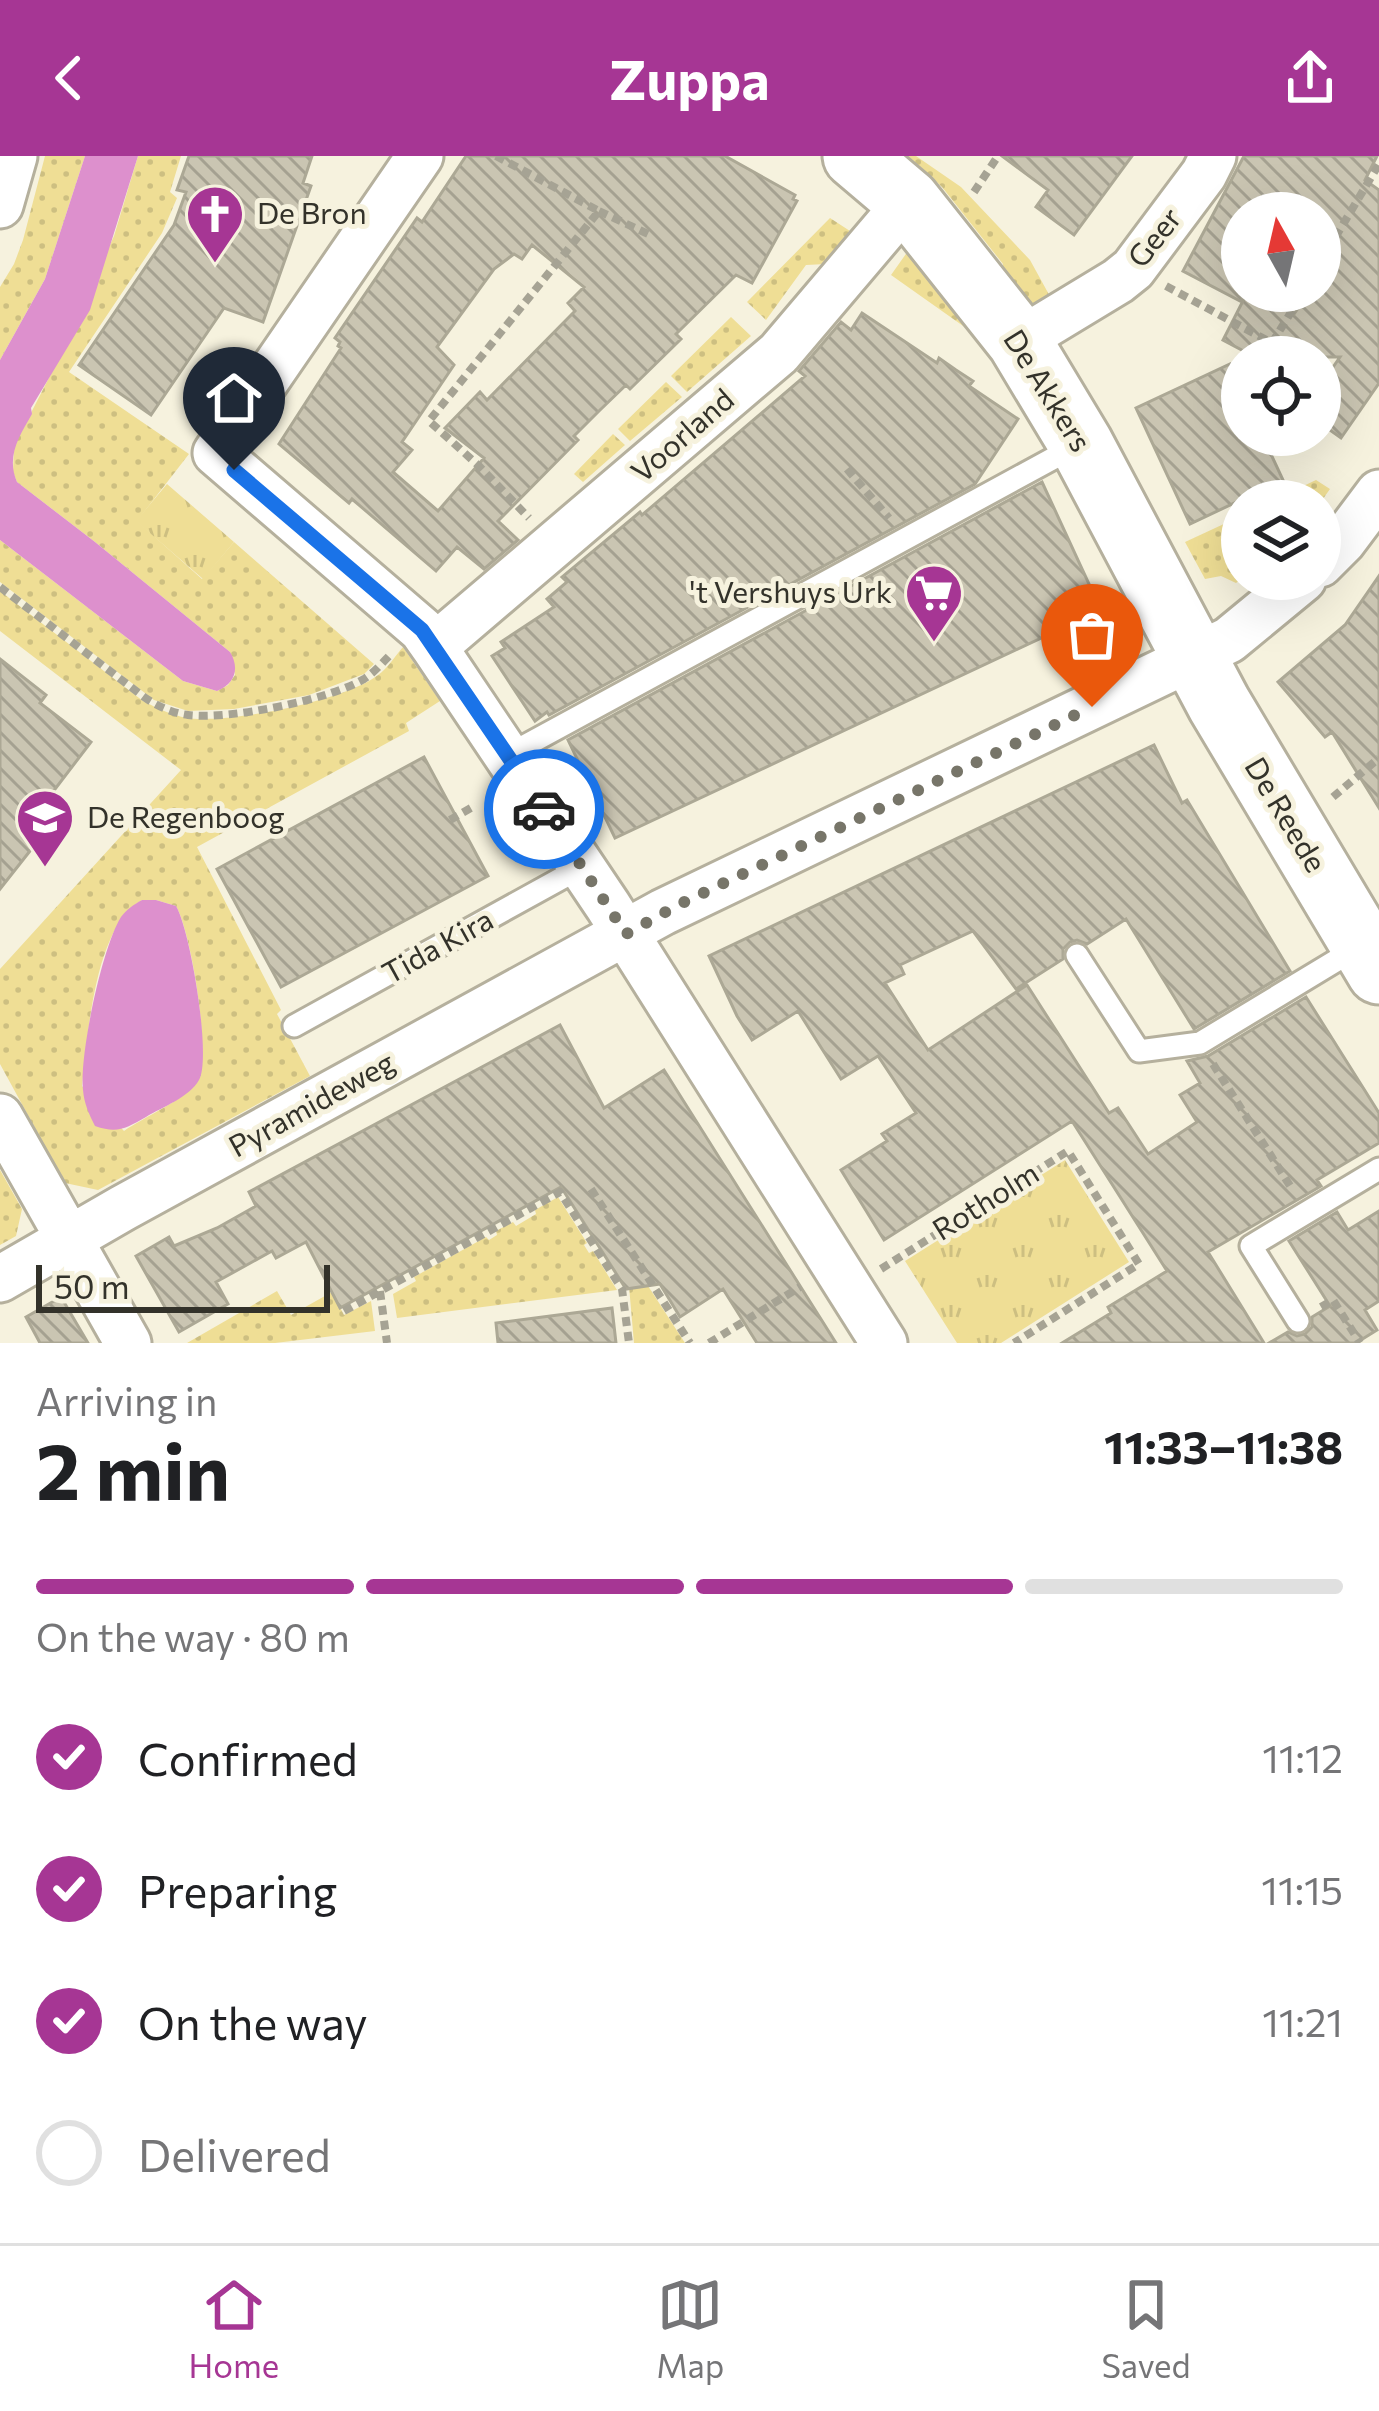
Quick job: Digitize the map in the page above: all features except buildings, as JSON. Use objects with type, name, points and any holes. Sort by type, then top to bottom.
[{"type":"street","points":[[0,205],[14,156]]},
{"type":"street","points":[[420,156],[216,454],[422,630],[419,644],[521,748],[582,867],[884,1343]]},
{"type":"street","name":"De Akkers","points":[[855,156],[908,201],[1018,341],[1071,449],[1195,657]]},
{"type":"street","name":"Geer","points":[[1018,341],[1133,268],[1213,156]]},
{"type":"street","name":"Voorland","points":[[419,644],[555,545],[779,353],[908,201]]},
{"type":"street","points":[[1341,543],[1379,493]]},
{"type":"street","name":"Pyramideweg","points":[[0,1279],[678,905],[1195,657],[1238,634],[1278,600]]},
{"type":"street","name":"De Reede","points":[[1195,657],[1375,964]]},
{"type":"street","points":[[0,1117],[128,1343]]},
{"type":"lane","points":[[521,748],[1071,449]]},
{"type":"lane","name":"Tida Kira","points":[[294,1027],[582,867]]},
{"type":"lane","points":[[1077,955],[1139,1051],[1200,1043],[1375,964]]},
{"type":"lane","points":[[1298,1321],[1251,1246],[1379,1169]]},
{"type":"path","points":[[496,156],[648,234]]},
{"type":"path","points":[[974,192],[998,156]]},
{"type":"path","points":[[1341,228],[1379,164]]},
{"type":"path","points":[[555,545],[429,421],[599,211]]},
{"type":"path","points":[[1133,268],[1272,343],[1291,312]]},
{"type":"path","points":[[847,470],[906,538]]},
{"type":"path","points":[[0,587],[144,697],[188,715],[258,709],[336,691],[419,644]]},
{"type":"path","points":[[1323,806],[1379,758]]},
{"type":"path","points":[[450,820],[476,805]]},
{"type":"path","points":[[1200,1043],[1307,1213]]},
{"type":"path","name":"Rotholm","points":[[842,1277],[1068,1151],[1139,1264],[1014,1343]]},
{"type":"path","points":[[591,1189],[690,1343]]},
{"type":"path","points":[[344,1311],[560,1192],[622,1289],[629,1343]]},
{"type":"path","points":[[710,1343],[842,1277]]},
{"type":"path","points":[[380,1291],[387,1343]]},
{"type":"path","points":[[1298,1321],[1333,1300],[1360,1343]]},
{"type":"green space","points":[[45,156],[85,156],[45,279],[0,360],[0,287],[23,240]]},
{"type":"green space","points":[[138,156],[181,156],[170,192],[177,198],[162,233],[69,372],[189,454],[137,521],[202,579],[234,542],[374,664],[364,674],[309,695],[234,709],[188,711],[154,700],[0,582],[0,540],[183,681],[217,691],[235,675],[230,652],[17,482],[13,472],[14,446],[114,236]]},
{"type":"green space","points":[[890,156],[916,156],[961,187],[1030,260],[1052,300],[1026,314],[1001,282],[1003,264],[942,187],[916,163],[900,164]]},
{"type":"green space","points":[[830,218],[850,231],[826,264],[806,265],[766,320],[747,302]]},
{"type":"green space","points":[[908,251],[966,328],[891,275]]},
{"type":"green space","points":[[731,317],[751,336],[687,392],[671,376]]},
{"type":"green space","points":[[666,382],[682,397],[630,441],[618,429]]},
{"type":"green space","points":[[613,434],[625,445],[583,482],[574,474]]},
{"type":"green space","points":[[167,484],[234,542],[203,579],[136,521]]},
{"type":"green space","points":[[1221,525],[1221,576],[1205,579],[1185,542]]},
{"type":"green space","points":[[0,591],[143,701],[187,718],[257,714],[340,694],[378,675],[403,647],[440,701],[406,723],[409,731],[197,847],[310,1076],[98,1190],[65,1183],[0,1064],[0,969],[181,770],[0,631]],"holes":[[[142,900],[176,906],[188,941],[201,1024],[201,1070],[196,1083],[182,1096],[124,1131],[82,1086],[87,1039],[96,984],[113,933]]]},
{"type":"green space","points":[[1065,1160],[1129,1262],[1001,1343],[957,1343],[905,1261]]},
{"type":"green space","points":[[0,1170],[22,1209],[16,1236],[0,1245]]},
{"type":"green space","points":[[558,1197],[589,1253],[593,1251],[617,1290],[397,1318],[393,1294],[416,1281],[414,1277],[486,1237],[489,1240],[513,1222],[516,1226]]},
{"type":"green space","points":[[626,1252],[685,1343],[634,1343]]},
{"type":"green space","points":[[277,1291],[291,1315],[332,1292],[344,1315],[371,1301],[375,1331],[275,1343],[187,1343]]},
{"type":"shaded area","points":[[85,156],[138,156],[90,310],[31,408],[15,447],[14,473],[17,482],[230,652],[234,675],[217,691],[183,681],[0,540],[0,360],[45,279]]},
{"type":"shaded area","points":[[142,900],[176,906],[182,919],[198,993],[202,1067],[195,1086],[182,1097],[127,1127],[110,1130],[95,1126],[86,1104],[83,1074],[88,1028],[114,932],[123,914]]},
{"type":"way so far","points":[[544,809],[626,934],[1092,707]]},
{"type":"place","name":"De Bron","points":[[215,265]]},
{"type":"place","name":"'t Vershuys Urk","points":[[934,644]]},
{"type":"place","name":"De Regenboog","points":[[45,869]]},
{"type":"route","points":[[234,470],[422,630],[544,809]]}]
